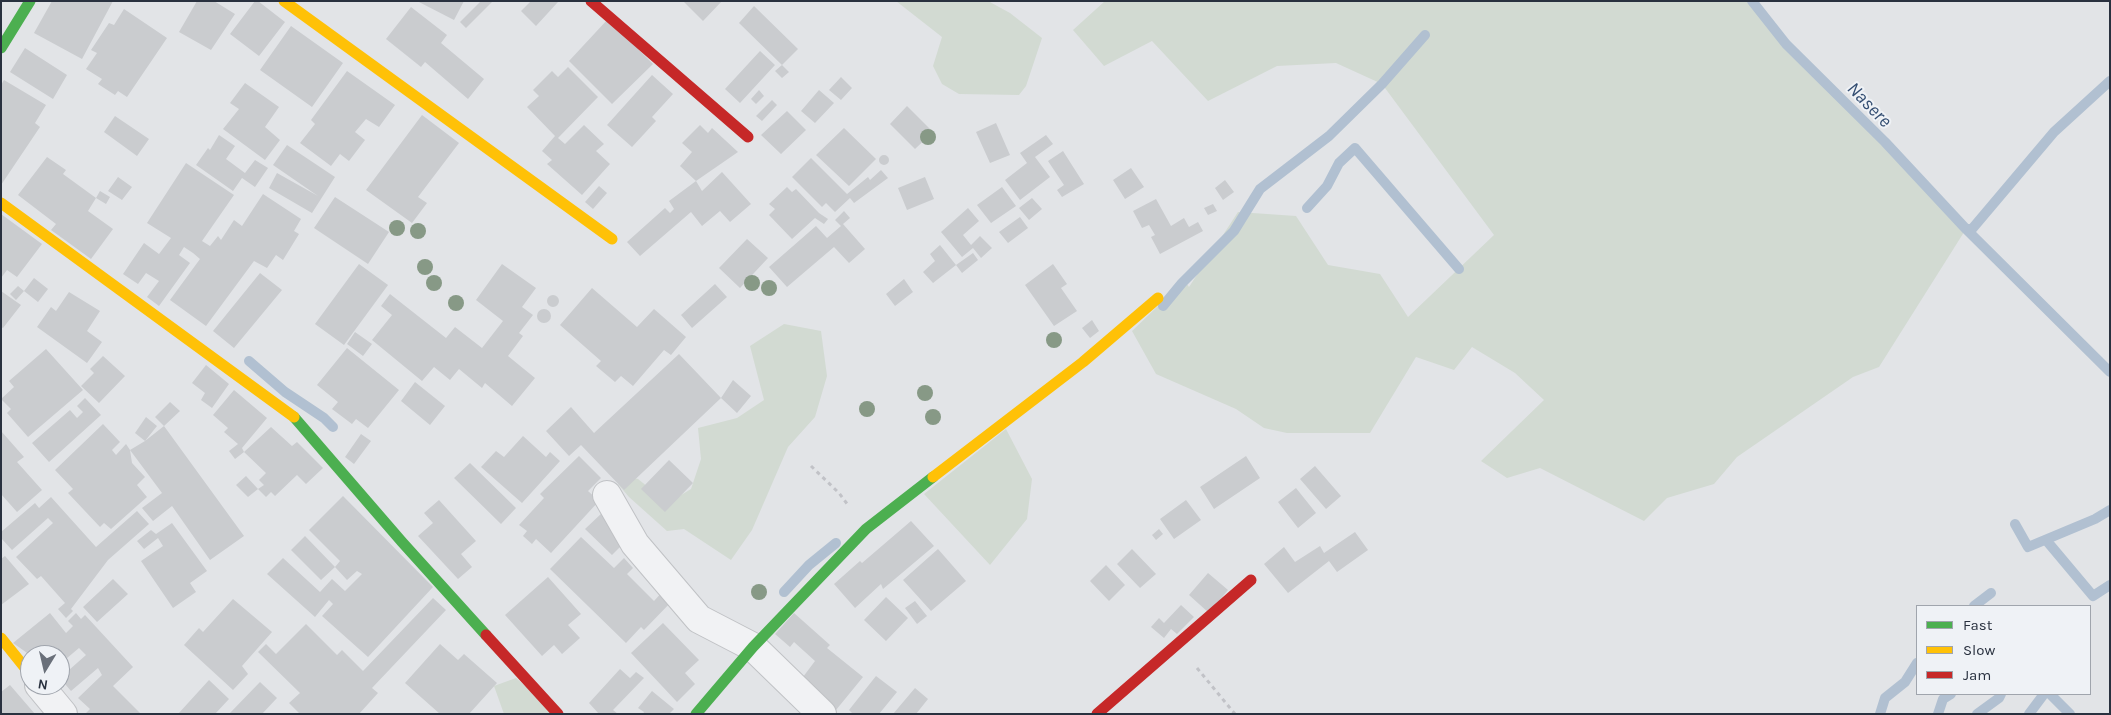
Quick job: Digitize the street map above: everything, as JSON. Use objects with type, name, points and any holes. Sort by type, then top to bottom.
[{"type":"street","points":[[1,48],[30,1]]},
{"type":"street","points":[[284,1],[612,239]]},
{"type":"street","points":[[591,1],[748,137]]},
{"type":"street","points":[[1,203],[291,414],[402,542],[558,714]]},
{"type":"street","points":[[696,714],[753,647],[866,529],[1083,362],[1158,298]]},
{"type":"street","points":[[607,495],[635,544],[700,619],[753,647],[822,714]]},
{"type":"street","points":[[1097,714],[1176,643],[1251,580]]},
{"type":"street","points":[[1,638],[20,662]]},
{"type":"street","points":[[47,695],[62,714]]},
{"type":"path","points":[[810,466],[839,493],[866,529]]},
{"type":"path","points":[[1176,643],[1235,714]]},
{"type":"shaded area","points":[[896,1],[988,1],[1010,13],[1042,38],[1026,86],[1019,95],[959,94],[942,84],[933,66],[942,37]]},
{"type":"shaded area","points":[[1105,1],[1752,1],[1786,44],[1885,142],[1966,229],[1879,367],[1853,377],[1737,457],[1714,484],[1667,498],[1644,521],[1540,468],[1507,478],[1481,461],[1544,400],[1515,373],[1472,347],[1454,370],[1416,357],[1370,433],[1287,433],[1264,428],[1236,409],[1156,374],[1132,331],[1158,306],[1182,277],[1189,287],[1238,212],[1296,216],[1328,265],[1380,274],[1408,317],[1494,235],[1382,84],[1336,63],[1277,66],[1208,101],[1152,41],[1104,66],[1073,30]]},
{"type":"shaded area","points":[[784,324],[821,331],[827,376],[815,417],[788,447],[752,530],[731,560],[684,529],[667,531],[629,497],[618,484],[621,475],[638,479],[668,503],[691,489],[701,459],[698,428],[737,418],[764,400],[750,346]]},
{"type":"shaded area","points":[[1006,429],[1032,479],[1027,519],[990,565],[924,494]]},
{"type":"shaded area","points":[[516,678],[557,714],[504,714],[494,686]]},
{"type":"building","points":[[52,1],[113,1],[82,59],[34,33]]},
{"type":"building","points":[[197,1],[214,1],[235,14],[211,50],[179,32]]},
{"type":"building","points":[[255,1],[258,1],[285,22],[259,56],[230,34]]},
{"type":"building","points":[[417,1],[464,1],[454,20]]},
{"type":"building","points":[[481,1],[493,1],[466,28],[460,22]]},
{"type":"building","points":[[531,1],[558,2],[536,26],[521,11]]},
{"type":"building","points":[[683,1],[722,1],[703,21]]},
{"type":"building","points":[[754,6],[798,49],[782,65],[739,23]]},
{"type":"building","points":[[411,7],[447,35],[441,43],[484,79],[468,99],[425,62],[421,67],[386,39]]},
{"type":"building","points":[[124,9],[167,38],[127,97],[118,91],[115,95],[98,84],[102,79],[86,69],[97,53],[91,50],[109,23],[114,25]]},
{"type":"building","points":[[608,19],[653,64],[612,104],[569,61]]},
{"type":"building","points":[[291,26],[343,63],[312,107],[260,70]]},
{"type":"building","points":[[25,48],[67,75],[53,99],[10,72]]},
{"type":"building","points":[[760,51],[775,65],[740,103],[725,89]]},
{"type":"building","points":[[782,65],[789,72],[782,78],[775,71]]},
{"type":"building","points":[[568,67],[598,97],[558,138],[565,144],[584,125],[604,144],[596,151],[610,164],[582,195],[547,164],[552,160],[542,151],[555,136],[527,107],[539,96],[533,90],[552,71],[558,77]]},
{"type":"building","points":[[347,71],[395,105],[379,127],[366,119],[355,132],[365,140],[349,161],[340,154],[331,166],[300,143],[315,124],[311,120]]},
{"type":"building","points":[[652,75],[673,94],[652,117],[656,121],[632,147],[607,125]]},
{"type":"building","points":[[841,77],[852,88],[841,100],[829,90]]},
{"type":"building","points":[[4,80],[46,105],[35,123],[40,127],[1,185],[1,85]]},
{"type":"building","points":[[245,83],[279,107],[265,127],[280,140],[265,160],[223,129],[239,109],[230,103]]},
{"type":"building","points":[[759,90],[764,96],[756,104],[751,99]]},
{"type":"building","points":[[819,90],[834,103],[815,123],[801,111]]},
{"type":"building","points":[[772,100],[777,105],[762,121],[756,116]]},
{"type":"building","points":[[907,106],[933,132],[915,149],[890,124]]},
{"type":"building","points":[[787,111],[806,130],[781,154],[761,135]]},
{"type":"building","points":[[422,115],[459,143],[418,197],[427,203],[412,223],[366,190]]},
{"type":"building","points":[[115,116],[149,139],[137,156],[104,132]]},
{"type":"building","points":[[996,123],[1010,155],[990,163],[976,132]]},
{"type":"building","points":[[700,125],[708,133],[712,128],[738,152],[696,181],[680,166],[692,152],[682,143]]},
{"type":"building","points":[[844,128],[876,159],[849,186],[816,155]]},
{"type":"building","points":[[219,135],[235,146],[226,159],[245,173],[255,160],[268,168],[255,187],[242,178],[233,191],[196,165],[208,148],[210,150]]},
{"type":"building","points":[[1046,135],[1053,144],[1035,157],[1050,177],[1020,200],[1005,180],[1027,163],[1020,153]]},
{"type":"building","points":[[287,145],[335,177],[312,213],[269,188],[277,173],[318,196],[273,165]]},
{"type":"building","points":[[1063,151],[1084,184],[1062,197],[1057,190],[1064,185],[1048,161]]},
{"type":"building","points":[[882,155],[886,155],[889,160],[888,164],[882,165],[879,162],[879,158]]},
{"type":"building","points":[[47,157],[66,170],[63,174],[96,198],[88,211],[113,229],[91,259],[51,230],[56,224],[18,195]]},
{"type":"building","points":[[811,158],[847,194],[868,177],[870,180],[881,170],[888,178],[854,203],[850,198],[835,212],[826,203],[822,207],[792,177]]},
{"type":"building","points":[[186,163],[234,195],[202,241],[210,246],[218,236],[221,240],[234,220],[242,226],[263,194],[301,219],[294,231],[299,234],[283,260],[276,255],[267,268],[254,261],[206,326],[170,300],[200,259],[184,247],[179,255],[190,263],[159,306],[147,297],[159,281],[146,273],[138,284],[123,274],[144,243],[159,254],[171,238],[147,223]]},
{"type":"building","points":[[1131,168],[1144,187],[1125,199],[1113,180]]},
{"type":"building","points":[[722,172],[751,204],[730,222],[720,211],[702,226],[691,212],[640,256],[627,242],[665,208],[670,213],[674,209],[669,201],[696,181],[702,191]]},
{"type":"building","points":[[118,177],[132,187],[122,200],[108,191]]},
{"type":"building","points":[[925,177],[934,199],[907,210],[898,188]]},
{"type":"building","points":[[1225,180],[1234,192],[1223,200],[1215,188]]},
{"type":"building","points":[[599,186],[607,193],[593,209],[585,202]]},
{"type":"building","points":[[787,187],[792,192],[796,189],[819,213],[828,219],[824,224],[815,218],[792,239],[769,215],[775,209],[769,204]]},
{"type":"building","points":[[1002,187],[1016,206],[991,223],[977,205]]},
{"type":"building","points":[[100,191],[110,197],[106,204],[96,198]]},
{"type":"building","points":[[335,197],[389,232],[368,264],[314,228]]},
{"type":"building","points":[[1032,198],[1042,209],[1029,220],[1019,208]]},
{"type":"building","points":[[1156,199],[1171,226],[1184,218],[1189,227],[1198,222],[1203,231],[1160,254],[1151,237],[1155,235],[1149,225],[1142,228],[1133,211]]},
{"type":"building","points":[[1213,204],[1217,211],[1208,215],[1204,208]]},
{"type":"building","points":[[968,208],[979,221],[963,235],[971,245],[980,236],[992,248],[981,258],[973,248],[962,257],[941,232]]},
{"type":"building","points":[[844,211],[850,218],[843,224],[865,249],[849,263],[834,247],[787,287],[769,267],[816,226],[827,238],[841,226],[835,220]]},
{"type":"building","points":[[1,214],[42,244],[17,277],[7,270],[1,278]]},
{"type":"building","points":[[1020,217],[1028,228],[1008,243],[999,232]]},
{"type":"building","points":[[747,239],[768,258],[740,288],[719,268]]},
{"type":"building","points":[[940,245],[956,265],[933,283],[923,272],[935,261],[930,254]]},
{"type":"building","points":[[973,253],[978,260],[962,273],[956,265]]},
{"type":"building","points":[[359,264],[388,285],[344,345],[315,324]]},
{"type":"building","points":[[502,264],[536,288],[522,307],[533,315],[519,333],[523,336],[508,356],[535,378],[512,406],[485,383],[482,388],[459,369],[450,380],[434,367],[422,381],[372,340],[392,315],[381,306],[390,294],[446,338],[455,327],[482,348],[503,321],[476,300]]},
{"type":"building","points":[[1053,264],[1067,284],[1061,288],[1077,311],[1054,326],[1025,285]]},
{"type":"building","points":[[260,273],[282,290],[234,348],[213,331]]},
{"type":"building","points":[[34,278],[48,289],[38,302],[24,291]]},
{"type":"building","points":[[904,279],[913,292],[895,306],[886,294]]},
{"type":"building","points":[[715,284],[727,297],[692,328],[681,315]]},
{"type":"building","points":[[18,286],[24,291],[16,300],[10,294]]},
{"type":"building","points":[[592,288],[637,327],[654,309],[686,337],[671,355],[664,350],[633,386],[621,376],[615,382],[596,366],[601,361],[560,325]]},
{"type":"building","points":[[1,291],[21,305],[3,328],[1,327]]},
{"type":"building","points":[[69,292],[100,311],[87,331],[102,342],[87,363],[37,327],[51,307],[56,311]]},
{"type":"building","points":[[555,295],[558,296],[558,306],[551,307],[548,306],[547,299],[548,296]]},
{"type":"building","points":[[544,309],[549,311],[551,316],[549,321],[544,323],[539,321],[537,316],[539,311]]},
{"type":"building","points":[[1092,320],[1099,331],[1090,338],[1082,328]]},
{"type":"building","points":[[355,332],[372,344],[363,356],[347,344]]},
{"type":"building","points":[[347,348],[399,390],[368,428],[356,419],[352,424],[332,409],[338,402],[317,385]]},
{"type":"building","points":[[46,349],[83,390],[28,437],[7,413],[11,409],[1,399],[14,387],[9,381]]},
{"type":"building","points":[[679,354],[721,398],[624,490],[581,445],[569,456],[546,431],[571,407],[594,433]]},
{"type":"building","points":[[103,356],[125,376],[99,403],[81,386],[94,373],[90,369]]},
{"type":"building","points":[[206,365],[229,384],[212,408],[201,400],[205,393],[192,383]]},
{"type":"building","points":[[733,380],[751,396],[737,413],[721,398]]},
{"type":"building","points":[[415,382],[445,406],[430,425],[401,401]]},
{"type":"building","points":[[234,390],[267,418],[242,448],[244,452],[235,459],[229,451],[238,444],[224,432],[228,428],[213,415]]},
{"type":"building","points":[[85,398],[101,415],[49,462],[32,443],[70,410],[77,418],[83,412],[77,406]]},
{"type":"building","points":[[170,402],[180,411],[164,426],[155,417]]},
{"type":"building","points":[[146,417],[157,426],[145,441],[135,433]]},
{"type":"building","points":[[103,424],[120,442],[112,450],[116,455],[126,444],[130,450],[132,463],[145,477],[137,485],[147,497],[111,529],[104,523],[100,527],[68,493],[73,489],[55,470]]},
{"type":"building","points":[[164,426],[244,536],[210,560],[172,506],[153,521],[142,508],[162,493],[130,450]]},
{"type":"building","points":[[271,427],[292,446],[297,442],[323,468],[306,484],[297,475],[275,496],[271,492],[266,497],[258,489],[264,485],[259,480],[266,473],[244,452]]},
{"type":"building","points":[[1,431],[24,457],[17,462],[42,490],[17,512],[1,494]]},
{"type":"building","points":[[361,434],[371,441],[354,464],[345,457]]},
{"type":"building","points":[[523,436],[546,457],[550,452],[560,461],[522,503],[481,467],[496,451],[504,457]]},
{"type":"building","points":[[579,456],[601,478],[588,491],[599,501],[551,553],[536,539],[532,544],[523,536],[527,531],[519,525],[544,498],[540,494]]},
{"type":"building","points":[[1246,456],[1260,478],[1214,509],[1200,487]]},
{"type":"building","points":[[669,460],[693,483],[665,512],[641,489]]},
{"type":"building","points":[[470,463],[516,508],[501,524],[454,478]]},
{"type":"building","points":[[1315,466],[1341,496],[1326,509],[1300,479]]},
{"type":"building","points":[[246,476],[258,489],[248,497],[236,485]]},
{"type":"building","points":[[1296,488],[1316,513],[1298,528],[1278,502]]},
{"type":"building","points":[[343,496],[433,587],[368,657],[322,616],[333,604],[329,600],[315,617],[267,574],[283,558],[320,592],[332,579],[345,591],[362,574],[357,571],[347,580],[335,567],[340,561],[309,530]]},
{"type":"building","points":[[51,497],[96,547],[137,511],[149,524],[108,560],[71,609],[73,611],[66,618],[58,609],[65,603],[41,576],[37,579],[16,557],[53,523],[48,518],[12,550],[1,538],[1,532],[35,503],[39,508]]},
{"type":"building","points":[[439,500],[476,541],[461,554],[472,567],[458,579],[418,536],[433,523],[424,513]]},
{"type":"building","points":[[1186,500],[1201,520],[1174,539],[1160,519]]},
{"type":"building","points":[[603,512],[629,538],[612,555],[585,529]]},
{"type":"building","points":[[911,521],[934,546],[883,589],[881,584],[855,608],[834,584]]},
{"type":"building","points":[[172,523],[207,571],[190,583],[196,592],[173,608],[141,561],[163,546],[158,538],[144,549],[137,541],[151,530],[156,534]]},
{"type":"building","points":[[1159,529],[1163,534],[1156,540],[1152,535]]},
{"type":"building","points":[[1355,532],[1368,550],[1337,572],[1329,561],[1288,593],[1264,564],[1284,547],[1295,562],[1320,546],[1324,553]]},
{"type":"building","points":[[305,536],[335,567],[321,580],[291,550]]},
{"type":"building","points":[[581,537],[614,568],[624,558],[633,568],[627,574],[654,601],[664,590],[674,599],[644,630],[641,627],[626,643],[550,569]]},
{"type":"building","points":[[938,549],[966,581],[931,611],[903,580]]},
{"type":"building","points":[[1132,549],[1156,574],[1140,588],[1117,564]]},
{"type":"building","points":[[5,556],[29,584],[1,605],[1,559]]},
{"type":"building","points":[[1106,565],[1125,585],[1109,601],[1090,581]]},
{"type":"building","points":[[1208,573],[1228,590],[1209,613],[1189,595]]},
{"type":"building","points":[[548,577],[581,614],[568,625],[580,638],[562,654],[554,645],[542,656],[505,615]]},
{"type":"building","points":[[113,579],[128,594],[97,622],[83,607]]},
{"type":"building","points":[[886,597],[908,618],[886,641],[864,620]]},
{"type":"building","points":[[433,598],[446,610],[372,688],[378,693],[359,714],[300,714],[289,703],[300,693],[258,652],[266,644],[276,654],[306,624],[337,655],[342,650],[363,671]]},
{"type":"building","points":[[233,599],[272,632],[242,666],[248,674],[233,690],[184,645],[199,628],[203,632]]},
{"type":"building","points":[[915,601],[927,616],[917,624],[905,608]]},
{"type":"building","points":[[1181,605],[1194,617],[1177,634],[1171,629],[1164,638],[1151,627],[1159,618],[1164,623]]},
{"type":"building","points":[[50,613],[66,633],[73,626],[68,621],[76,613],[81,619],[85,615],[133,667],[113,686],[141,714],[85,714],[90,709],[78,698],[102,675],[98,668],[71,691],[70,669],[86,655],[79,648],[70,656],[70,645],[20,645],[20,648],[13,643]]},
{"type":"building","points":[[794,613],[830,645],[827,648],[863,677],[836,710],[800,681],[815,661],[794,642],[790,647],[775,634]]},
{"type":"building","points":[[663,623],[699,660],[685,673],[695,684],[677,702],[631,653]]},
{"type":"building","points":[[440,644],[458,660],[464,654],[497,683],[469,714],[440,714],[405,683]]},
{"type":"building","points":[[620,669],[630,678],[636,672],[644,678],[613,710],[618,714],[599,714],[589,703]]},
{"type":"building","points":[[876,676],[897,692],[879,714],[853,714],[849,710]]},
{"type":"building","points":[[209,680],[229,699],[215,714],[178,714]]},
{"type":"building","points":[[260,682],[277,698],[262,714],[229,714]]},
{"type":"building","points":[[10,685],[35,714],[1,714],[1,692]]},
{"type":"building","points":[[915,688],[928,699],[916,714],[893,714]]},
{"type":"building","points":[[652,691],[674,709],[669,714],[643,714],[644,712],[638,708]]},
{"type":"waterway","name":"Nasere","points":[[1752,1],[1786,44],[1885,142],[1966,229],[1972,229],[2054,132],[2110,81]]},
{"type":"waterway","points":[[1163,306],[1182,283],[1234,231],[1260,189],[1329,136],[1382,84],[1425,35]]},
{"type":"waterway","points":[[1307,208],[1327,186],[1339,163],[1355,148],[1459,269]]},
{"type":"waterway","name":"Nasere","points":[[1966,229],[2110,372]]},
{"type":"waterway","points":[[249,361],[285,392],[324,418],[333,427]]},
{"type":"waterway","points":[[2015,524],[2028,547],[2095,519],[2110,510]]},
{"type":"waterway","points":[[2046,540],[2093,596],[2110,585]]},
{"type":"waterway","points":[[784,592],[809,565],[836,543]]},
{"type":"waterway","points":[[1975,605],[1991,593]]},
{"type":"waterway","points":[[1880,714],[1885,698],[1905,682],[1916,665]]},
{"type":"waterway","points":[[1938,714],[1943,699],[1949,695]]},
{"type":"waterway","points":[[1977,714],[2000,695]]},
{"type":"waterway","points":[[2029,714],[2043,695]]},
{"type":"waterway","points":[[2051,695],[2070,714]]},
{"type":"traffic: fast","points":[[1,48],[30,1]]},
{"type":"traffic: fast","points":[[294,417],[402,542],[486,635]]},
{"type":"traffic: fast","points":[[696,714],[753,647],[866,529],[933,477]]},
{"type":"traffic: slow","points":[[284,1],[612,239]]},
{"type":"traffic: slow","points":[[1,203],[294,417]]},
{"type":"traffic: slow","points":[[933,477],[1083,362],[1158,298]]},
{"type":"traffic: slow","points":[[1,638],[20,662]]},
{"type":"traffic: jam","points":[[591,1],[748,137]]},
{"type":"traffic: jam","points":[[1097,714],[1251,580]]},
{"type":"traffic: jam","points":[[486,635],[558,714]]}]
